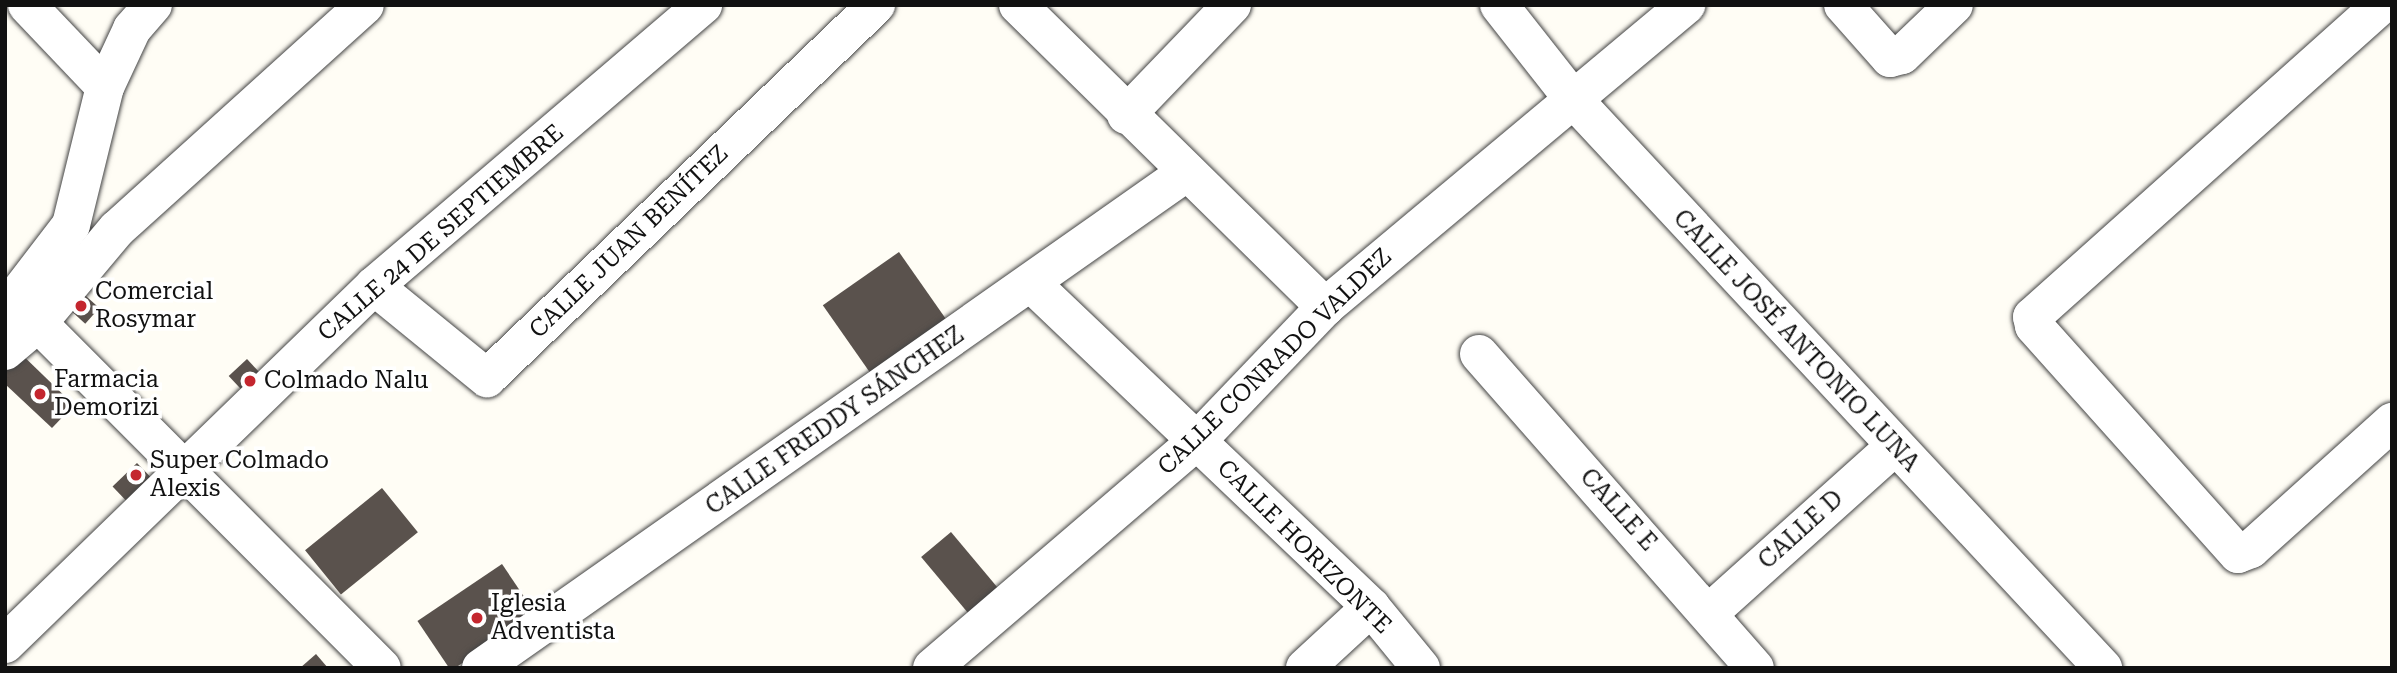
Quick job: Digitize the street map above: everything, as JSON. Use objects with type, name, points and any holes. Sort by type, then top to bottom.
[{"type":"street","points":[[27,5],[105,87]]},
{"type":"street","points":[[5,351],[16,316],[71,225],[105,87],[132,29],[153,5]]},
{"type":"street","points":[[16,316],[117,229],[365,5]]},
{"type":"street","name":"CALLE 24 DE SEPTIEMBRE","points":[[5,644],[374,286],[703,5]]},
{"type":"street","name":"CALLE JUAN BENÍTEZ","points":[[374,286],[487,378],[876,5]]},
{"type":"street","points":[[1018,5],[1126,115],[1325,307]]},
{"type":"street","points":[[1126,115],[1232,5]]},
{"type":"street","name":"CALLE JOSÉ ANTONIO LUNA","points":[[1499,5],[1573,99],[1893,448],[2103,668]]},
{"type":"street","name":"CALLE CONRADO VALDEZ","points":[[932,668],[1196,441],[1325,307],[1686,5]]},
{"type":"street","points":[[1843,5],[1881,53],[1902,55],[1954,5]]},
{"type":"street","points":[[2381,5],[2032,317],[2034,327],[2238,554],[2392,422]]},
{"type":"street","name":"CALLE FREDDY SÁNCHEZ","points":[[481,668],[1032,284],[1187,172]]},
{"type":"street","name":"CALLE HORIZONTE","points":[[1032,284],[1371,607],[1421,668]]},
{"type":"street","points":[[16,316],[188,467],[374,665]]},
{"type":"street","name":"CALLE E","points":[[1479,354],[1755,668]]},
{"type":"street","name":"CALLE D","points":[[1709,613],[1893,448]]},
{"type":"street","points":[[1305,668],[1371,607]]},
{"type":"building","points":[[899,252],[955,332],[879,386],[823,305]]},
{"type":"building","name":"Comercial Rosymar","points":[[77,288],[99,308],[85,324],[63,304]]},
{"type":"building","name":"Farmacia Demorizi","points":[[13,346],[74,405],[52,428],[5,384],[5,354]]},
{"type":"building","name":"Colmado Nalu","points":[[247,359],[272,386],[254,403],[229,376]]},
{"type":"building","name":"Super Colmado Alexis","points":[[137,463],[159,486],[135,510],[113,487]]},
{"type":"building","points":[[382,488],[418,532],[341,595],[305,550]]},
{"type":"building","points":[[951,532],[999,589],[969,615],[921,557]]},
{"type":"building","name":"Iglesia Adventista","points":[[502,564],[536,614],[455,668],[449,668],[417,621]]},
{"type":"building","points":[[316,654],[328,668],[300,668]]},
{"type":"place","name":"Comercial Rosymar","points":[[81,306]]},
{"type":"place","name":"Colmado Nalu","points":[[250,381]]},
{"type":"place","name":"Farmacia Demorizi","points":[[40,394]]},
{"type":"place","name":"Super Colmado Alexis","points":[[136,475]]},
{"type":"place","name":"Iglesia Adventista","points":[[477,618]]}]
